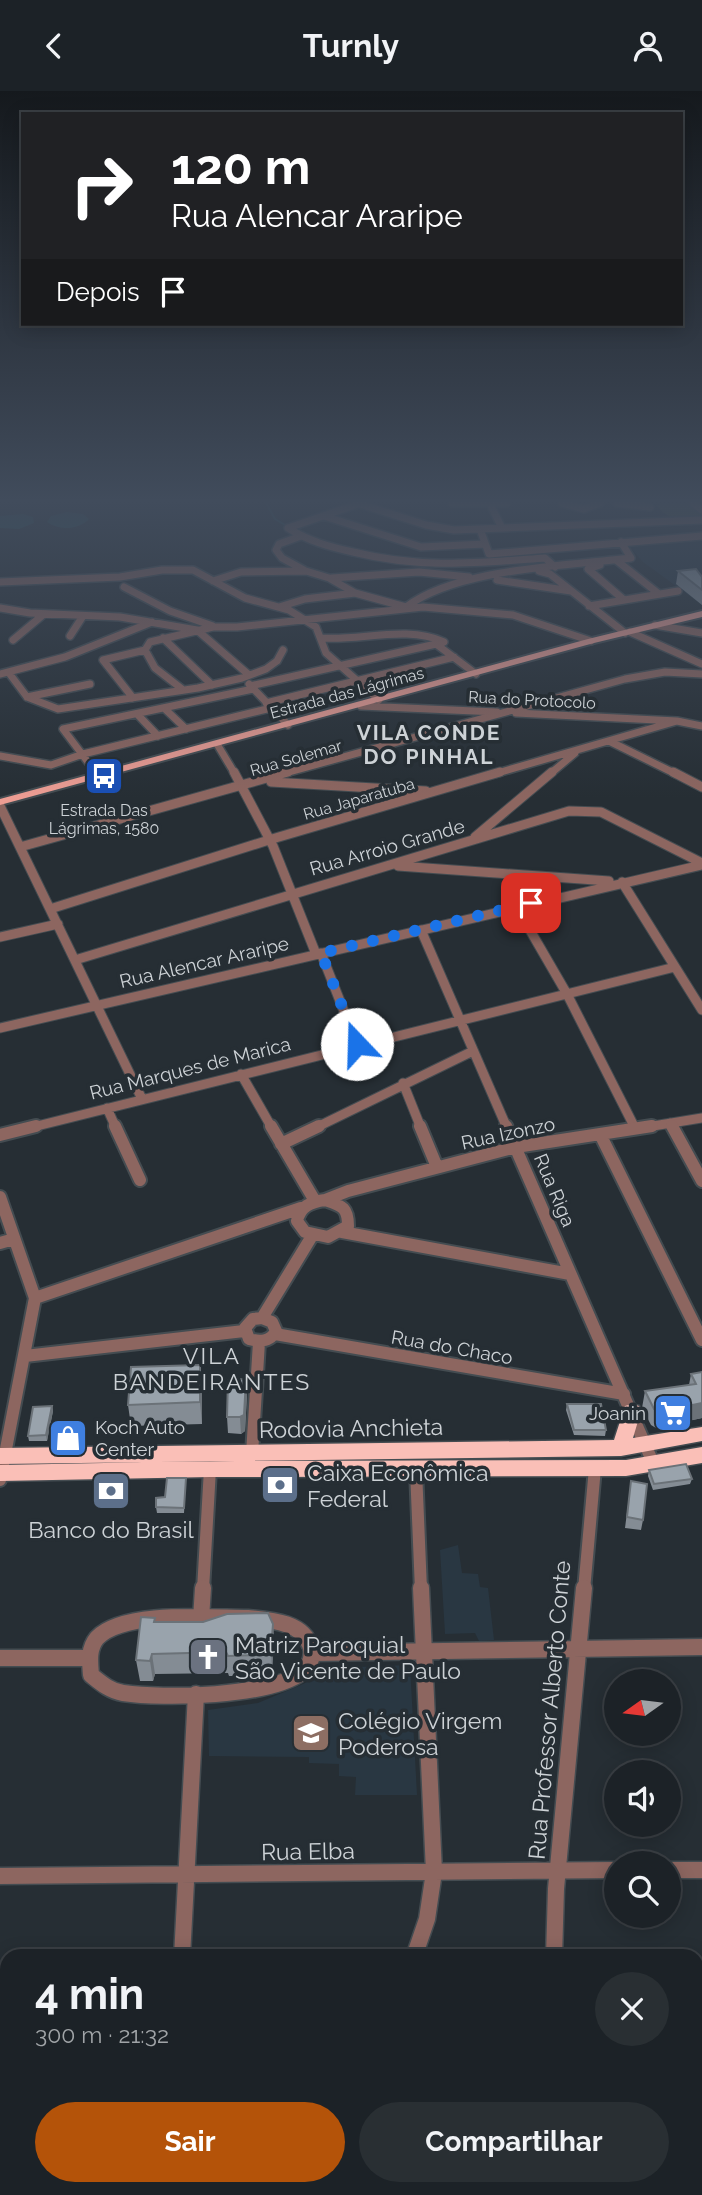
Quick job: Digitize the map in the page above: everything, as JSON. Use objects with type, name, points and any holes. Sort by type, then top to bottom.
[{"type":"highway","points":[[621,1448],[628,1402]]},
{"type":"highway","name":"Rodovia Anchieta","points":[[1,1468],[252,1454],[621,1448],[702,1434]]},
{"type":"highway","name":"Rodovia Anchieta","points":[[1,1468],[595,1468],[654,1465],[702,1455]]},
{"type":"main road","name":"Estrada das Lágrimas","points":[[0,804],[591,641],[702,614]]},
{"type":"street","points":[[150,601],[213,627]]},
{"type":"street","points":[[259,601],[279,607],[316,627],[326,653],[379,701]]},
{"type":"street","points":[[279,607],[298,601]]},
{"type":"street","points":[[385,601],[406,607]]},
{"type":"street","points":[[406,607],[414,601]]},
{"type":"street","points":[[583,601],[627,633],[702,664]]},
{"type":"street","points":[[589,606],[617,601]]},
{"type":"street","points":[[133,698],[103,660],[145,650],[150,642],[163,638],[213,627],[237,627],[406,607],[513,615],[591,641]]},
{"type":"street","points":[[0,608],[152,622],[197,630],[246,676],[252,688],[288,725]]},
{"type":"street","points":[[13,640],[44,614]]},
{"type":"street","points":[[70,636],[83,616]]},
{"type":"street","points":[[3,673],[65,657],[152,622]]},
{"type":"street","points":[[655,625],[702,633]]},
{"type":"street","points":[[98,776],[63,729],[165,709],[337,665],[444,642],[421,634],[348,641],[322,638]]},
{"type":"street","points":[[163,638],[212,685]]},
{"type":"street","points":[[436,645],[476,674]]},
{"type":"street","points":[[145,650],[164,678],[182,689]]},
{"type":"street","points":[[3,673],[27,697],[58,709],[212,685],[265,669],[277,661],[283,650]]},
{"type":"street","points":[[0,756],[51,765],[83,754],[454,657]]},
{"type":"street","name":"Rua Solemar","points":[[20,847],[639,676],[665,672],[702,674]]},
{"type":"street","points":[[27,697],[90,684]]},
{"type":"street","name":"Rua do Protocolo","points":[[360,706],[677,721],[702,726]]},
{"type":"street","points":[[165,709],[186,729]]},
{"type":"street","points":[[138,715],[159,736]]},
{"type":"street","name":"Rua Japaratuba","points":[[50,909],[272,839],[677,721]]},
{"type":"street","points":[[609,741],[702,787]]},
{"type":"street","points":[[217,744],[272,839],[357,1044]]},
{"type":"street","points":[[470,841],[580,749]]},
{"type":"street","points":[[261,782],[436,791]]},
{"type":"street","points":[[0,804],[142,1098]]},
{"type":"street","name":"Rua Arroio Grande","points":[[75,960],[569,811],[592,810],[618,820],[702,864]]},
{"type":"street","name":"Rua Alencar Araripe","points":[[0,1028],[702,864]]},
{"type":"street","points":[[392,865],[622,882],[702,1010]]},
{"type":"street","points":[[516,907],[567,994],[635,1128]]},
{"type":"street","points":[[0,937],[58,924]]},
{"type":"street","name":"Rua Riga","points":[[421,930],[654,1465]]},
{"type":"street","name":"Rua Marques de Marica","points":[[0,1135],[674,967]]},
{"type":"street","points":[[690,990],[702,989]]},
{"type":"street","points":[[281,1143],[473,1051]]},
{"type":"street","points":[[242,1074],[281,1143],[320,1201]]},
{"type":"street","points":[[403,1083],[437,1167]]},
{"type":"street","points":[[107,1108],[140,1180]]},
{"type":"street","name":"Rua Izonzo","points":[[320,1201],[516,1147],[702,1118]]},
{"type":"street","points":[[670,1123],[702,1181]]},
{"type":"street","points":[[600,1134],[702,1340]]},
{"type":"street","points":[[0,1198],[35,1298],[1,1468]]},
{"type":"street","points":[[35,1298],[320,1201],[343,1206],[348,1212],[350,1219],[342,1232]]},
{"type":"street","points":[[301,1208],[297,1214],[299,1227],[312,1236],[328,1237],[342,1232],[570,1274]]},
{"type":"street","points":[[244,1331],[249,1322],[262,1318],[312,1236]]},
{"type":"street","points":[[0,1243],[14,1238]]},
{"type":"street","points":[[244,1331],[249,1339],[259,1342],[267,1340],[275,1334],[274,1325],[262,1318]]},
{"type":"street","points":[[25,1356],[244,1331]]},
{"type":"street","name":"Rua do Chaco","points":[[275,1334],[628,1402]]},
{"type":"street","points":[[252,1454],[259,1342]]},
{"type":"street","name":"Rua Professor Alberto Conte","points":[[554,1949],[576,1650],[595,1468]]},
{"type":"street","points":[[201,1619],[211,1469]]},
{"type":"street","points":[[416,1470],[434,1872],[427,1919],[417,1949]]},
{"type":"street","points":[[201,1619],[261,1619],[287,1623],[305,1635],[313,1653],[308,1667],[289,1679],[246,1690],[196,1694],[124,1693],[110,1689],[91,1675],[88,1658],[96,1640],[105,1632],[121,1625],[201,1619]]},
{"type":"street","points":[[313,1653],[702,1647]]},
{"type":"street","points":[[0,1658],[88,1658]]},
{"type":"street","points":[[183,1949],[196,1694]]},
{"type":"street","name":"Rua Elba","points":[[0,1875],[604,1870]]},
{"type":"street","points":[[681,1870],[702,1870]]},
{"type":"shaded area","points":[[458,1545],[462,1573],[478,1574],[480,1587],[488,1588],[494,1640],[479,1641],[475,1633],[445,1634],[440,1550]]},
{"type":"shaded area","name":"Colégio Virgem Poderosa","points":[[410,1665],[417,1795],[355,1795],[356,1777],[339,1776],[339,1764],[309,1763],[309,1757],[209,1756],[208,1710],[258,1703],[333,1668]]},
{"type":"building","points":[[200,1365],[200,1402],[128,1405],[131,1367]]},
{"type":"building","points":[[702,1372],[702,1403],[659,1412],[654,1409],[645,1391],[696,1384],[691,1374]]},
{"type":"building","points":[[246,1379],[244,1415],[227,1417],[228,1380]]},
{"type":"building","points":[[567,1404],[601,1404],[606,1430],[574,1430]]},
{"type":"building","points":[[52,1406],[46,1435],[28,1436],[33,1407]]},
{"type":"building","points":[[686,1464],[692,1479],[654,1484],[649,1470]]},
{"type":"building","points":[[167,1478],[186,1478],[184,1508],[156,1507],[156,1498],[165,1497]]},
{"type":"building","points":[[631,1481],[647,1484],[643,1520],[627,1517]]},
{"type":"building","points":[[268,1613],[273,1624],[271,1649],[258,1648],[259,1655],[228,1656],[226,1652],[152,1654],[150,1661],[136,1660],[141,1617],[155,1618],[154,1622],[203,1622],[227,1614]]},
{"type":"place","name":"Estrada Das Lágrimas, 1580","points":[[104,776]]},
{"type":"place","name":"Joanin","points":[[673,1413]]},
{"type":"place","name":"Koch Auto Center","points":[[68,1438]]},
{"type":"place","name":"Caixa Econômica Federal","points":[[280,1485]]},
{"type":"place","name":"Banco do Brasil","points":[[111,1491]]},
{"type":"place","name":"Matriz Paroquial São Vicente de Paulo","points":[[208,1657]]},
{"type":"place","name":"Colégio Virgem Poderosa","points":[[311,1733]]},
{"type":"district","name":"VILA CONDE DO PINHAL","points":[[429,744]]},
{"type":"district","name":"VILA BANDEIRANTES","points":[[212,1368]]},
{"type":"route","points":[[357,1044],[321,953],[531,903]]}]
